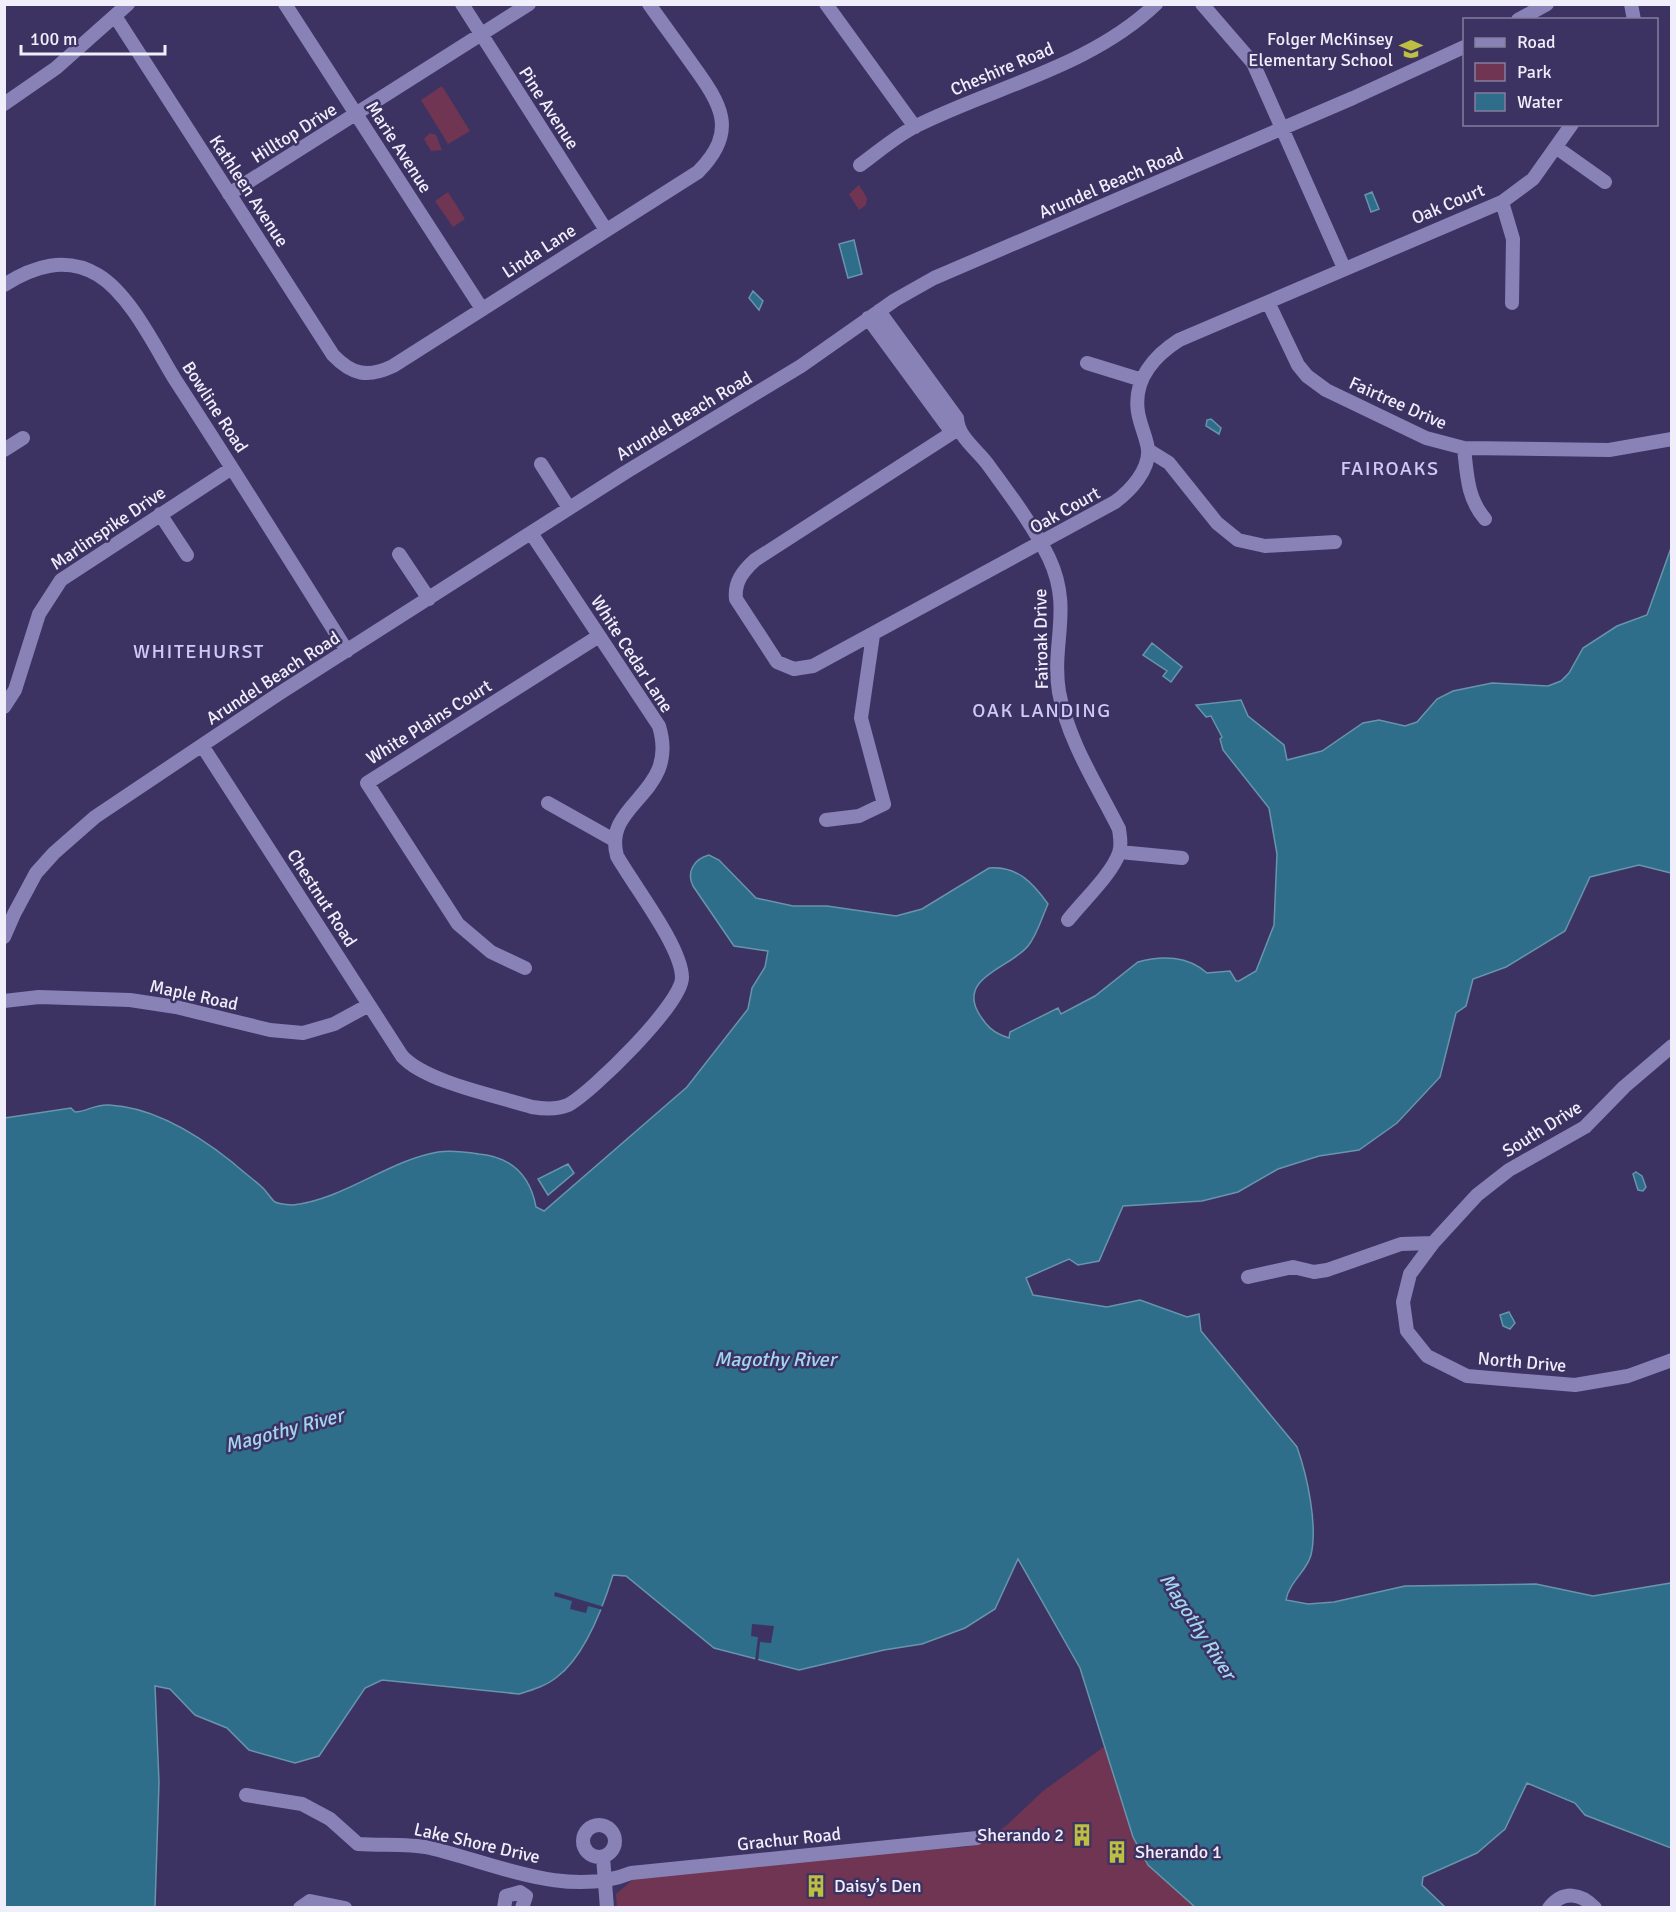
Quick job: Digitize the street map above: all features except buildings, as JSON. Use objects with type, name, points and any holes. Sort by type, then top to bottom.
[{"type":"street","points":[[4,104],[56,68],[128,4]]},
{"type":"street","name":"Marie Avenue","points":[[285,4],[482,309]]},
{"type":"street","name":"Pine Avenue","points":[[462,4],[606,230]]},
{"type":"street","name":"Hilltop Drive","points":[[229,194],[529,4]]},
{"type":"street","name":"Linda Lane","points":[[362,374],[380,372],[393,366],[698,172],[715,152],[721,139],[722,113],[714,94],[649,4]]},
{"type":"street","points":[[826,4],[915,127]]},
{"type":"street","name":"Cheshire Road","points":[[860,165],[915,127],[1104,45],[1134,25],[1156,4]]},
{"type":"street","points":[[1522,18],[1547,4]]},
{"type":"street","points":[[1209,7],[1253,63],[1344,268]]},
{"type":"street","name":"Kathleen Avenue","points":[[115,16],[333,355],[351,371],[362,374]]},
{"type":"street","name":"Arundel Beach Road","points":[[4,937],[23,894],[36,873],[54,853],[95,817],[203,747],[237,722],[569,508],[801,366],[874,314],[934,278],[1281,129],[1463,47]]},
{"type":"street","name":"Oak Court","points":[[958,429],[755,560],[737,582],[735,590],[741,609],[771,655],[785,666],[802,669],[813,666],[1115,502],[1126,494],[1142,472],[1148,450],[1138,411],[1142,380],[1155,360],[1179,340],[1502,202],[1533,179],[1571,126]]},
{"type":"street","points":[[1557,148],[1605,182]]},
{"type":"street","points":[[1502,202],[1513,239],[1512,303]]},
{"type":"street","name":"Bowline Road","points":[[4,285],[34,268],[61,264],[86,269],[113,286],[232,468],[347,651]]},
{"type":"street","name":"Fairtree Drive","points":[[1268,302],[1298,365],[1316,384],[1426,438],[1464,448],[1609,450],[1671,439]]},
{"type":"street","name":"Fairoak Drive","points":[[874,314],[957,418],[958,429],[988,464],[1042,543],[1056,573],[1061,593],[1062,621],[1058,667],[1059,690],[1064,713],[1071,734],[1119,829],[1120,852]]},
{"type":"street","points":[[1087,363],[1142,380]]},
{"type":"street","points":[[4,450],[23,438]]},
{"type":"street","points":[[1464,448],[1470,495],[1473,505],[1485,519]]},
{"type":"street","points":[[1148,450],[1169,463],[1217,523],[1238,540],[1265,546],[1335,542]]},
{"type":"street","points":[[541,464],[569,508]]},
{"type":"street","name":"Marlinspike Drive","points":[[4,707],[15,690],[39,614],[58,583],[76,568],[232,468]]},
{"type":"street","points":[[160,514],[187,555]]},
{"type":"street","name":"White Cedar Lane","points":[[531,533],[659,726],[663,746],[662,766],[619,824],[614,840]]},
{"type":"street","points":[[399,554],[429,599]]},
{"type":"street","points":[[826,820],[859,816],[884,804],[861,718],[873,635]]},
{"type":"street","name":"White Plains Court","points":[[525,968],[491,952],[458,924],[367,783],[599,636]]},
{"type":"street","name":"Chestnut Road","points":[[203,747],[402,1056],[413,1067],[438,1078],[546,1109],[573,1101],[613,1069],[671,1002],[682,980],[675,952],[622,865],[614,840]]},
{"type":"street","points":[[548,803],[614,840]]},
{"type":"street","points":[[1068,920],[1114,864],[1120,852],[1182,858]]},
{"type":"street","name":"Maple Road","points":[[4,1001],[59,997],[130,1000],[176,1007],[270,1030],[303,1034],[334,1024],[369,1005]]},
{"type":"street","name":"South Drive","points":[[1433,1243],[1477,1195],[1509,1170],[1585,1127],[1624,1087],[1671,1046]]},
{"type":"street","points":[[1248,1277],[1293,1267],[1314,1272],[1327,1270],[1401,1244],[1433,1243]]},
{"type":"street","name":"North Drive","points":[[1433,1243],[1410,1274],[1403,1302],[1407,1331],[1427,1356],[1434,1360],[1467,1376],[1575,1385],[1628,1376],[1671,1360]]},
{"type":"street","name":"Lake Shore Drive","points":[[246,1795],[302,1804],[330,1819],[358,1844],[407,1844],[551,1880],[605,1882]]},
{"type":"street","name":"Grachur Road","points":[[605,1882],[631,1873],[977,1838]]},
{"type":"street","points":[[603,1857],[607,1908]]},
{"type":"street","points":[[504,1908],[506,1896],[520,1892],[526,1896],[522,1908]]},
{"type":"street","points":[[1550,1908],[1556,1900],[1570,1895],[1585,1898],[1595,1908]]},
{"type":"street","points":[[300,1908],[310,1901],[323,1901],[345,1908]]},
{"type":"green space","points":[[442,86],[470,131],[448,144],[421,100]]},
{"type":"green space","points":[[430,133],[436,135],[442,150],[431,151],[424,139]]},
{"type":"green space","points":[[859,185],[867,198],[866,205],[859,210],[849,194]]},
{"type":"green space","points":[[448,192],[465,219],[453,227],[435,201]]},
{"type":"green space","points":[[1105,1746],[1133,1837],[1147,1864],[1195,1907],[617,1908],[616,1894],[637,1876],[904,1850],[966,1847],[983,1842],[1007,1825],[1043,1791]]},
{"type":"water","points":[[1372,192],[1379,209],[1371,212],[1365,195]]},
{"type":"water","points":[[854,240],[862,274],[848,278],[839,244]]},
{"type":"water","points":[[753,291],[763,301],[759,310],[749,298]]},
{"type":"water","points":[[1211,419],[1221,428],[1219,434],[1206,426],[1207,420]]},
{"type":"water","name":"Magothy River","points":[[1671,548],[1671,873],[1639,865],[1590,877],[1565,931],[1506,967],[1473,979],[1466,1006],[1456,1013],[1440,1077],[1397,1123],[1359,1150],[1319,1156],[1278,1169],[1238,1192],[1202,1201],[1123,1206],[1099,1261],[1078,1265],[1069,1259],[1026,1278],[1033,1295],[1107,1307],[1140,1300],[1187,1317],[1199,1314],[1201,1331],[1297,1447],[1301,1458],[1310,1500],[1313,1543],[1309,1561],[1286,1600],[1308,1604],[1334,1602],[1405,1586],[1536,1584],[1593,1596],[1671,1583],[1671,1848],[1585,1815],[1575,1803],[1527,1783],[1505,1829],[1477,1853],[1423,1877],[1422,1885],[1445,1907],[1195,1907],[1148,1865],[1133,1837],[1080,1668],[1018,1559],[995,1609],[965,1628],[922,1644],[884,1650],[799,1670],[714,1648],[626,1576],[613,1575],[598,1616],[584,1644],[567,1668],[548,1683],[519,1694],[382,1680],[365,1688],[319,1756],[295,1763],[249,1750],[227,1728],[195,1715],[170,1689],[155,1686],[159,1782],[155,1907],[5,1908],[5,1118],[71,1108],[79,1112],[104,1105],[142,1111],[174,1124],[205,1142],[259,1185],[275,1202],[289,1205],[330,1195],[401,1163],[438,1152],[491,1156],[501,1159],[518,1170],[529,1186],[536,1207],[544,1211],[687,1087],[748,1009],[752,988],[765,967],[768,951],[734,946],[693,886],[690,876],[693,867],[699,860],[709,855],[719,860],[756,898],[793,906],[827,906],[896,916],[922,909],[989,868],[1008,870],[1024,877],[1048,904],[1028,946],[981,982],[975,990],[974,1000],[978,1012],[987,1025],[1009,1038],[1010,1032],[1058,1008],[1061,1014],[1095,996],[1138,962],[1156,958],[1183,960],[1200,967],[1207,973],[1230,971],[1236,981],[1239,981],[1256,971],[1274,925],[1277,854],[1269,808],[1223,750],[1220,739],[1222,737],[1211,716],[1206,717],[1196,705],[1241,700],[1248,716],[1284,745],[1287,760],[1322,751],[1363,723],[1379,720],[1405,726],[1417,722],[1437,699],[1453,691],[1492,683],[1548,686],[1561,681],[1569,673],[1583,648],[1617,626],[1647,615]]},
{"type":"water","points":[[1152,643],[1182,667],[1171,682],[1163,676],[1167,671],[1143,655]]},
{"type":"water","points":[[568,1164],[574,1173],[548,1195],[538,1179]]},
{"type":"water","points":[[1636,1172],[1642,1176],[1646,1187],[1643,1191],[1638,1190],[1633,1174]]},
{"type":"water","points":[[1509,1312],[1515,1323],[1510,1329],[1503,1326],[1500,1315]]},
{"type":"pier","points":[[555,1592],[604,1607],[603,1610],[588,1606],[586,1613],[570,1609],[572,1601],[554,1596]]},
{"type":"pier","points":[[752,1624],[774,1626],[771,1643],[760,1642],[758,1662],[755,1661],[758,1637],[751,1636]]},
{"type":"place","name":"Folger McKinsey Elementary School","points":[[1411,49]]},
{"type":"place","name":"Sherando 2","points":[[1082,1835]]},
{"type":"place","name":"Sherando 1","points":[[1117,1852]]},
{"type":"place","name":"Daisy’s Den","points":[[816,1886]]},
{"type":"district","name":"FAIROAKS","points":[[1390,468]]},
{"type":"district","name":"WHITEHURST","points":[[199,651]]},
{"type":"district","name":"OAK LANDING","points":[[1042,710]]}]
